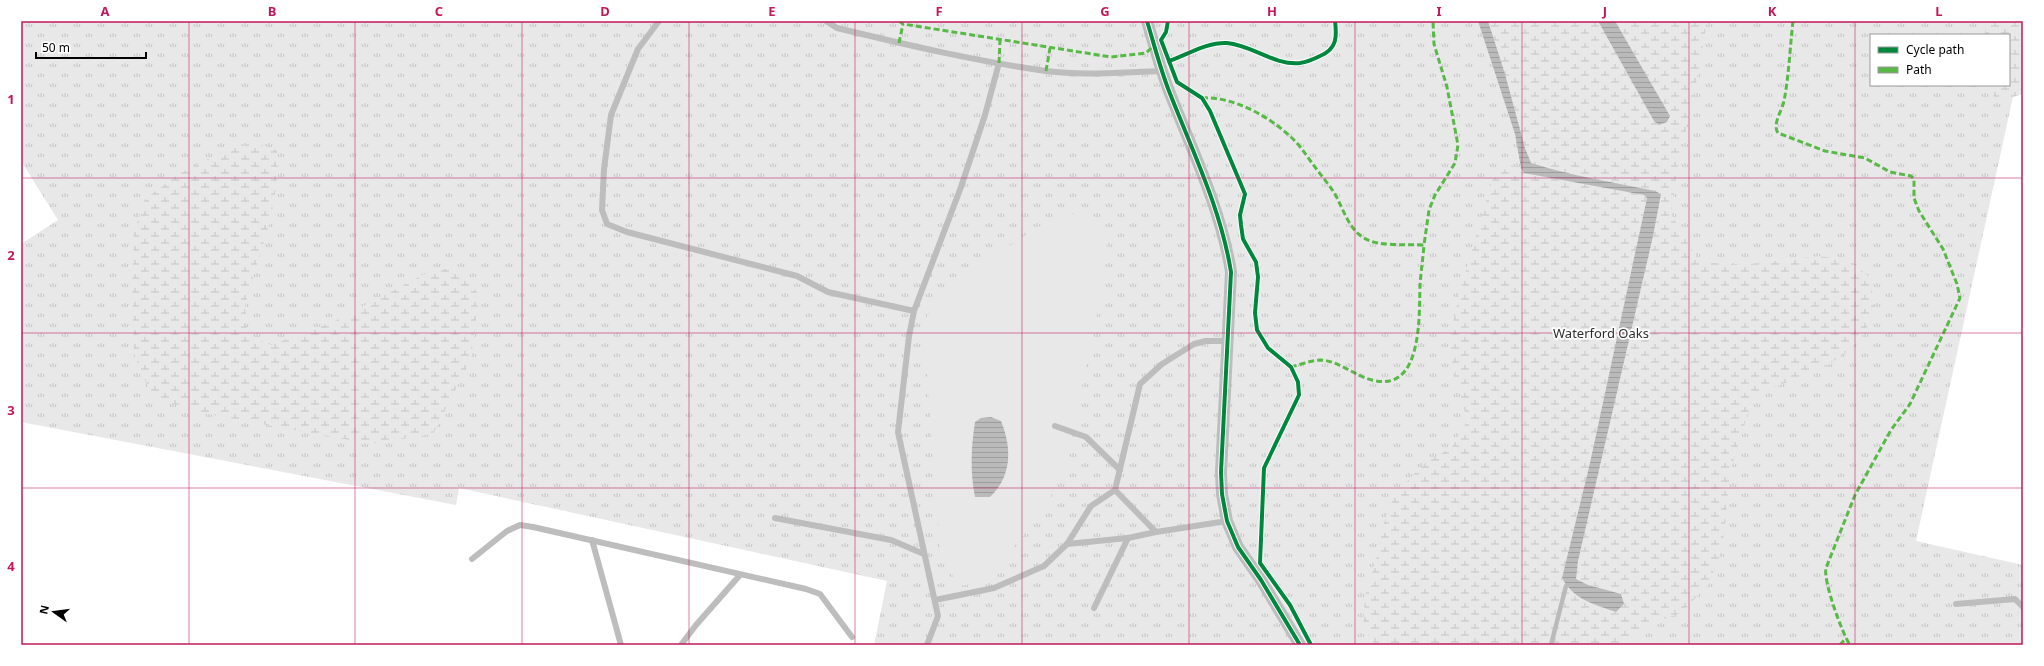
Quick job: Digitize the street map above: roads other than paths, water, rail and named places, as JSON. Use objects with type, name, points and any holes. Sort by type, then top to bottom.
[{"type":"street","points":[[1147,21],[1162,71],[1218,214],[1228,249],[1232,272],[1221,472],[1222,494],[1227,521],[1238,546],[1261,580],[1300,645]]},
{"type":"lane","points":[[659,21],[638,49],[611,115],[604,169],[602,210],[608,224],[627,232],[797,276],[828,292],[914,311]]},
{"type":"lane","points":[[826,21],[837,28],[946,54],[1046,71],[1100,74],[1162,71]]},
{"type":"lane","points":[[927,645],[938,616],[898,432],[914,311],[961,187],[985,115],[999,63]]},
{"type":"lane","points":[[935,600],[994,588],[1044,566],[1067,544],[1091,506],[1115,490],[1140,384],[1162,364],[1194,344],[1206,341],[1228,341]]},
{"type":"lane","points":[[1055,426],[1086,437],[1120,470]]},
{"type":"lane","points":[[1115,490],[1156,532]]},
{"type":"lane","points":[[774,518],[891,540],[924,554]]},
{"type":"lane","points":[[1067,544],[1128,538],[1227,521]]},
{"type":"lane","points":[[472,559],[507,531],[520,525],[806,589],[820,594],[852,637]]},
{"type":"lane","points":[[1094,608],[1128,538]]},
{"type":"lane","points":[[592,540],[621,645]]},
{"type":"lane","points":[[681,645],[696,625],[740,575]]},
{"type":"lane","points":[[1956,604],[2015,599],[2023,607]]},
{"type":"waterway","points":[[1551,645],[1566,586]]},
{"type":"park label","name":"Waterford Oaks","points":[[1601,333]]}]
